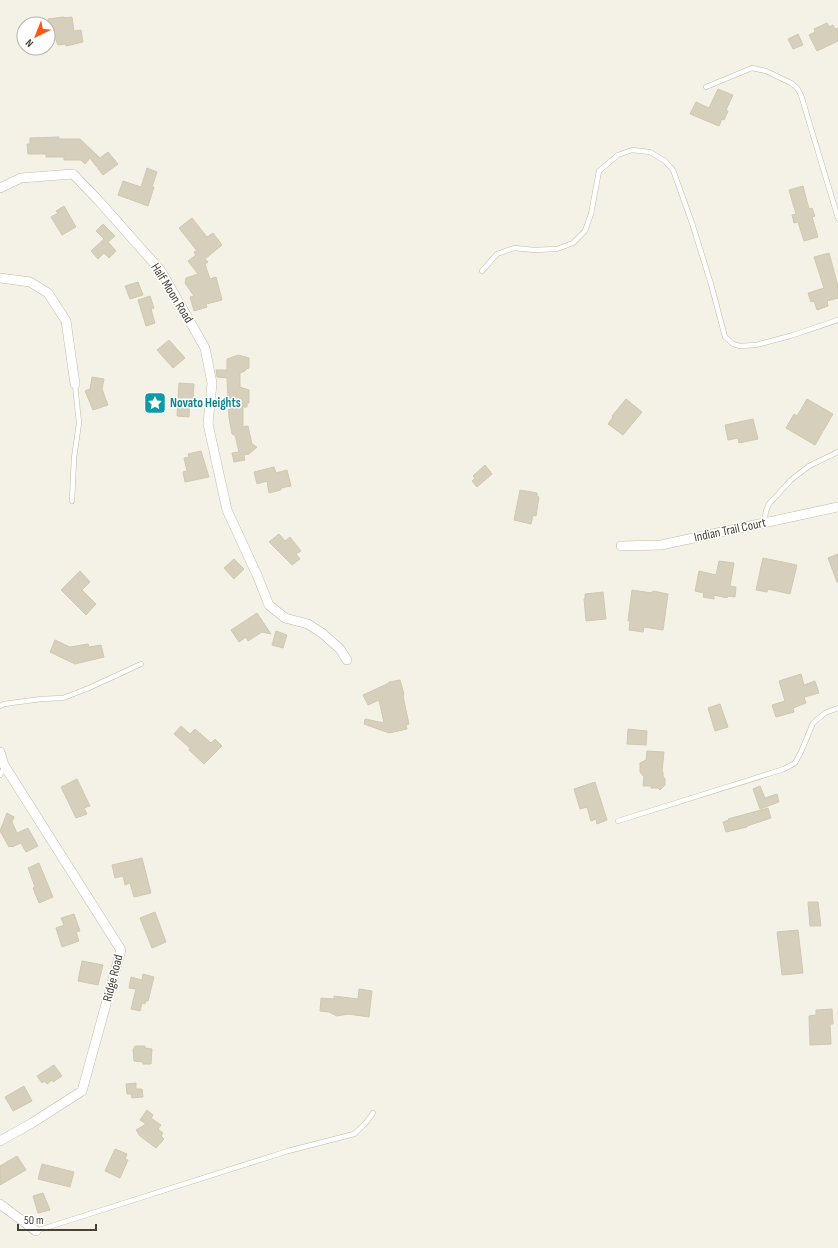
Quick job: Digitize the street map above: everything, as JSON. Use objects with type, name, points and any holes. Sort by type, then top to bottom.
[{"type":"street","name":"Half Moon Road","points":[[0,188],[22,178],[72,174],[98,200],[161,271],[205,348],[212,383],[208,424],[227,510],[269,605],[285,618],[308,624],[322,632],[340,649],[347,660]]},
{"type":"street","points":[[0,278],[30,282],[48,293],[66,321],[76,384]]},
{"type":"street","name":"Indian Trail Court","points":[[621,546],[662,545],[838,507]]},
{"type":"street","name":"Ridge Road","points":[[0,752],[2,771],[121,950],[82,1091],[32,1123],[0,1141]]},
{"type":"street","points":[[0,1204],[36,1232]]},
{"type":"lane","points":[[706,87],[752,68],[766,71],[791,83],[801,95],[838,218]]},
{"type":"lane","points":[[482,271],[497,254],[514,248],[534,250],[557,249],[573,243],[585,231],[591,214],[599,171],[618,154],[632,150],[650,152],[674,170],[711,284],[725,337],[733,344],[740,346],[756,345],[790,336],[838,320]]},
{"type":"lane","points":[[72,501],[74,458],[79,423],[76,384]]},
{"type":"lane","points":[[764,523],[769,504],[791,480],[809,466],[838,452]]},
{"type":"lane","points":[[0,706],[41,699],[64,698],[141,664]]},
{"type":"lane","points":[[618,821],[784,769],[794,763],[801,752],[813,723],[825,713],[838,708]]},
{"type":"lane","points":[[36,1232],[288,1151],[354,1134],[365,1124],[373,1113]]},
{"type":"building","points":[[72,17],[74,31],[81,30],[83,42],[66,46],[66,44],[58,45],[56,40],[56,18]]},
{"type":"building","points":[[827,23],[829,27],[833,25],[835,29],[838,28],[838,41],[817,51],[809,35],[815,32],[814,29]]},
{"type":"building","points":[[798,34],[803,45],[793,49],[788,39]]},
{"type":"building","points":[[718,89],[733,95],[726,110],[728,111],[724,120],[722,119],[719,126],[690,114],[696,102],[709,108]]},
{"type":"building","points":[[59,137],[59,139],[80,139],[100,158],[108,152],[118,164],[103,175],[90,158],[85,164],[81,160],[64,160],[64,157],[46,157],[46,154],[28,154],[27,144],[30,144],[30,138]]},
{"type":"building","points":[[147,168],[157,172],[148,206],[118,195],[123,181],[141,187]]},
{"type":"building","points":[[803,186],[809,209],[812,208],[815,216],[812,217],[818,237],[804,241],[798,222],[794,223],[792,215],[796,214],[789,190]]},
{"type":"building","points":[[64,206],[76,227],[62,235],[51,217],[58,213],[56,211]]},
{"type":"building","points":[[192,218],[207,237],[213,233],[222,245],[205,259],[208,262],[205,264],[210,279],[216,277],[222,300],[206,304],[207,307],[194,311],[190,297],[194,296],[185,283],[186,278],[198,274],[188,261],[196,255],[194,252],[197,251],[179,228]]},
{"type":"building","points":[[103,224],[115,236],[108,242],[116,251],[109,258],[104,253],[98,259],[91,251],[104,239],[96,231]]},
{"type":"building","points":[[829,253],[838,286],[838,298],[827,301],[828,306],[817,310],[814,301],[811,302],[808,293],[824,288],[814,257]]},
{"type":"building","points":[[138,282],[143,295],[130,299],[125,286]]},
{"type":"building","points":[[150,296],[154,308],[151,309],[155,323],[146,326],[138,300]]},
{"type":"building","points":[[169,340],[185,358],[173,368],[157,350]]},
{"type":"building","points":[[238,355],[249,358],[249,368],[240,373],[240,387],[249,390],[249,403],[247,403],[247,407],[243,407],[243,427],[248,426],[252,444],[257,447],[249,454],[244,455],[245,460],[234,462],[232,453],[239,452],[235,435],[232,434],[229,418],[227,378],[217,377],[216,370],[227,370],[227,359]]},
{"type":"building","points":[[92,377],[104,379],[102,389],[108,405],[93,410],[85,391],[90,389]]},
{"type":"building","points":[[179,383],[194,384],[193,399],[190,398],[189,417],[177,416]]},
{"type":"building","points":[[626,399],[642,412],[623,435],[608,424],[613,417],[612,416]]},
{"type":"building","points":[[807,399],[833,414],[815,445],[786,428],[794,414],[797,416]]},
{"type":"building","points":[[753,419],[758,439],[739,443],[738,438],[728,440],[725,425]]},
{"type":"building","points":[[201,451],[209,477],[185,482],[183,472],[187,471],[184,458],[189,457],[188,454]]},
{"type":"building","points":[[485,465],[492,474],[477,487],[472,481],[475,478],[473,476]]},
{"type":"building","points":[[274,467],[276,473],[287,470],[291,486],[269,493],[267,481],[257,484],[254,472]]},
{"type":"building","points":[[520,490],[537,493],[537,496],[539,497],[536,516],[533,515],[531,524],[514,520]]},
{"type":"building","points":[[279,534],[285,541],[290,537],[301,551],[296,554],[300,559],[292,565],[269,542]]},
{"type":"building","points":[[838,554],[838,582],[837,582],[828,558]]},
{"type":"building","points":[[763,558],[797,565],[790,594],[768,589],[767,592],[756,590]]},
{"type":"building","points":[[234,559],[244,569],[234,579],[224,568]]},
{"type":"building","points":[[719,561],[734,563],[730,586],[736,587],[735,597],[728,596],[727,598],[714,595],[714,599],[703,597],[704,593],[695,591],[699,571],[716,575]]},
{"type":"building","points":[[80,571],[90,582],[82,590],[96,604],[86,615],[61,590]]},
{"type":"building","points":[[632,590],[652,593],[653,591],[668,594],[663,630],[644,627],[643,632],[629,630],[630,621],[628,621]]},
{"type":"building","points":[[603,592],[606,619],[586,621],[585,594]]},
{"type":"building","points":[[257,613],[271,634],[262,632],[248,641],[246,637],[239,642],[231,630]]},
{"type":"building","points":[[276,631],[287,635],[283,648],[272,645]]},
{"type":"building","points":[[55,640],[70,647],[88,644],[89,647],[101,645],[104,657],[75,664],[50,652]]},
{"type":"building","points":[[801,674],[804,685],[815,681],[819,693],[804,697],[806,703],[793,708],[794,712],[776,717],[772,705],[785,701],[779,681]]},
{"type":"building","points":[[400,680],[409,724],[406,725],[407,729],[389,733],[364,724],[365,719],[384,723],[379,700],[368,705],[363,695],[389,682]]},
{"type":"building","points":[[720,704],[728,727],[715,731],[708,708]]},
{"type":"building","points":[[181,726],[190,734],[195,729],[211,743],[215,739],[222,746],[204,764],[189,750],[190,748],[174,734]]},
{"type":"building","points":[[628,729],[647,731],[646,745],[627,744]]},
{"type":"building","points":[[647,751],[664,752],[662,772],[665,779],[665,785],[660,790],[658,788],[651,788],[651,786],[643,786],[644,777],[640,772],[640,763],[646,760]]},
{"type":"building","points":[[77,779],[90,806],[84,808],[87,814],[76,818],[61,787]]},
{"type":"building","points":[[595,782],[607,820],[597,824],[596,819],[591,821],[587,807],[580,809],[574,789]]},
{"type":"building","points":[[760,786],[765,798],[777,794],[779,802],[760,809],[753,789]]},
{"type":"building","points":[[768,808],[771,818],[747,827],[726,832],[723,822],[729,820],[728,819]]},
{"type":"building","points":[[7,813],[14,817],[12,822],[17,833],[28,828],[38,846],[26,852],[21,843],[9,847],[0,831]]},
{"type":"building","points":[[142,858],[151,893],[134,897],[130,883],[125,885],[123,876],[115,878],[112,865]]},
{"type":"building","points":[[39,863],[53,897],[39,903],[33,888],[35,887],[28,868]]},
{"type":"building","points":[[808,902],[818,902],[821,926],[810,926]]},
{"type":"building","points":[[155,912],[166,942],[152,948],[140,918]]},
{"type":"building","points":[[74,914],[80,931],[76,932],[79,941],[62,947],[56,928],[64,925],[61,918]]},
{"type":"building","points":[[798,930],[803,973],[782,975],[777,932]]},
{"type":"building","points":[[82,961],[103,965],[98,985],[78,981]]},
{"type":"building","points":[[143,974],[154,977],[148,1001],[146,1001],[145,1004],[142,1003],[140,1011],[131,1009],[136,989],[129,988],[131,977],[142,980]]},
{"type":"building","points":[[359,989],[372,991],[369,1017],[348,1014],[337,1016],[329,1012],[320,1011],[321,998],[334,999],[334,996],[358,999]]},
{"type":"building","points":[[832,1009],[833,1024],[830,1024],[831,1044],[810,1045],[809,1016],[816,1015],[816,1010]]},
{"type":"building","points":[[135,1046],[145,1046],[145,1048],[152,1049],[151,1064],[143,1064],[143,1062],[134,1061],[133,1049]]},
{"type":"building","points":[[54,1065],[62,1076],[53,1082],[52,1080],[47,1084],[45,1081],[42,1083],[37,1076]]},
{"type":"building","points":[[136,1083],[136,1089],[142,1089],[143,1097],[132,1098],[131,1094],[127,1094],[126,1084]]},
{"type":"building","points":[[24,1086],[32,1101],[13,1111],[5,1097]]},
{"type":"building","points":[[147,1110],[153,1115],[151,1118],[161,1125],[158,1129],[163,1133],[161,1136],[164,1139],[156,1148],[140,1136],[136,1130],[146,1124],[140,1120]]},
{"type":"building","points":[[115,1149],[127,1154],[125,1159],[128,1160],[120,1178],[105,1171]]},
{"type":"building","points":[[17,1156],[26,1170],[0,1185],[0,1166]]},
{"type":"building","points":[[42,1164],[74,1172],[70,1187],[38,1179]]},
{"type":"building","points":[[43,1193],[50,1210],[38,1213],[33,1196]]},
{"type":"place","name":"Novato Heights","points":[[155,403]]}]
